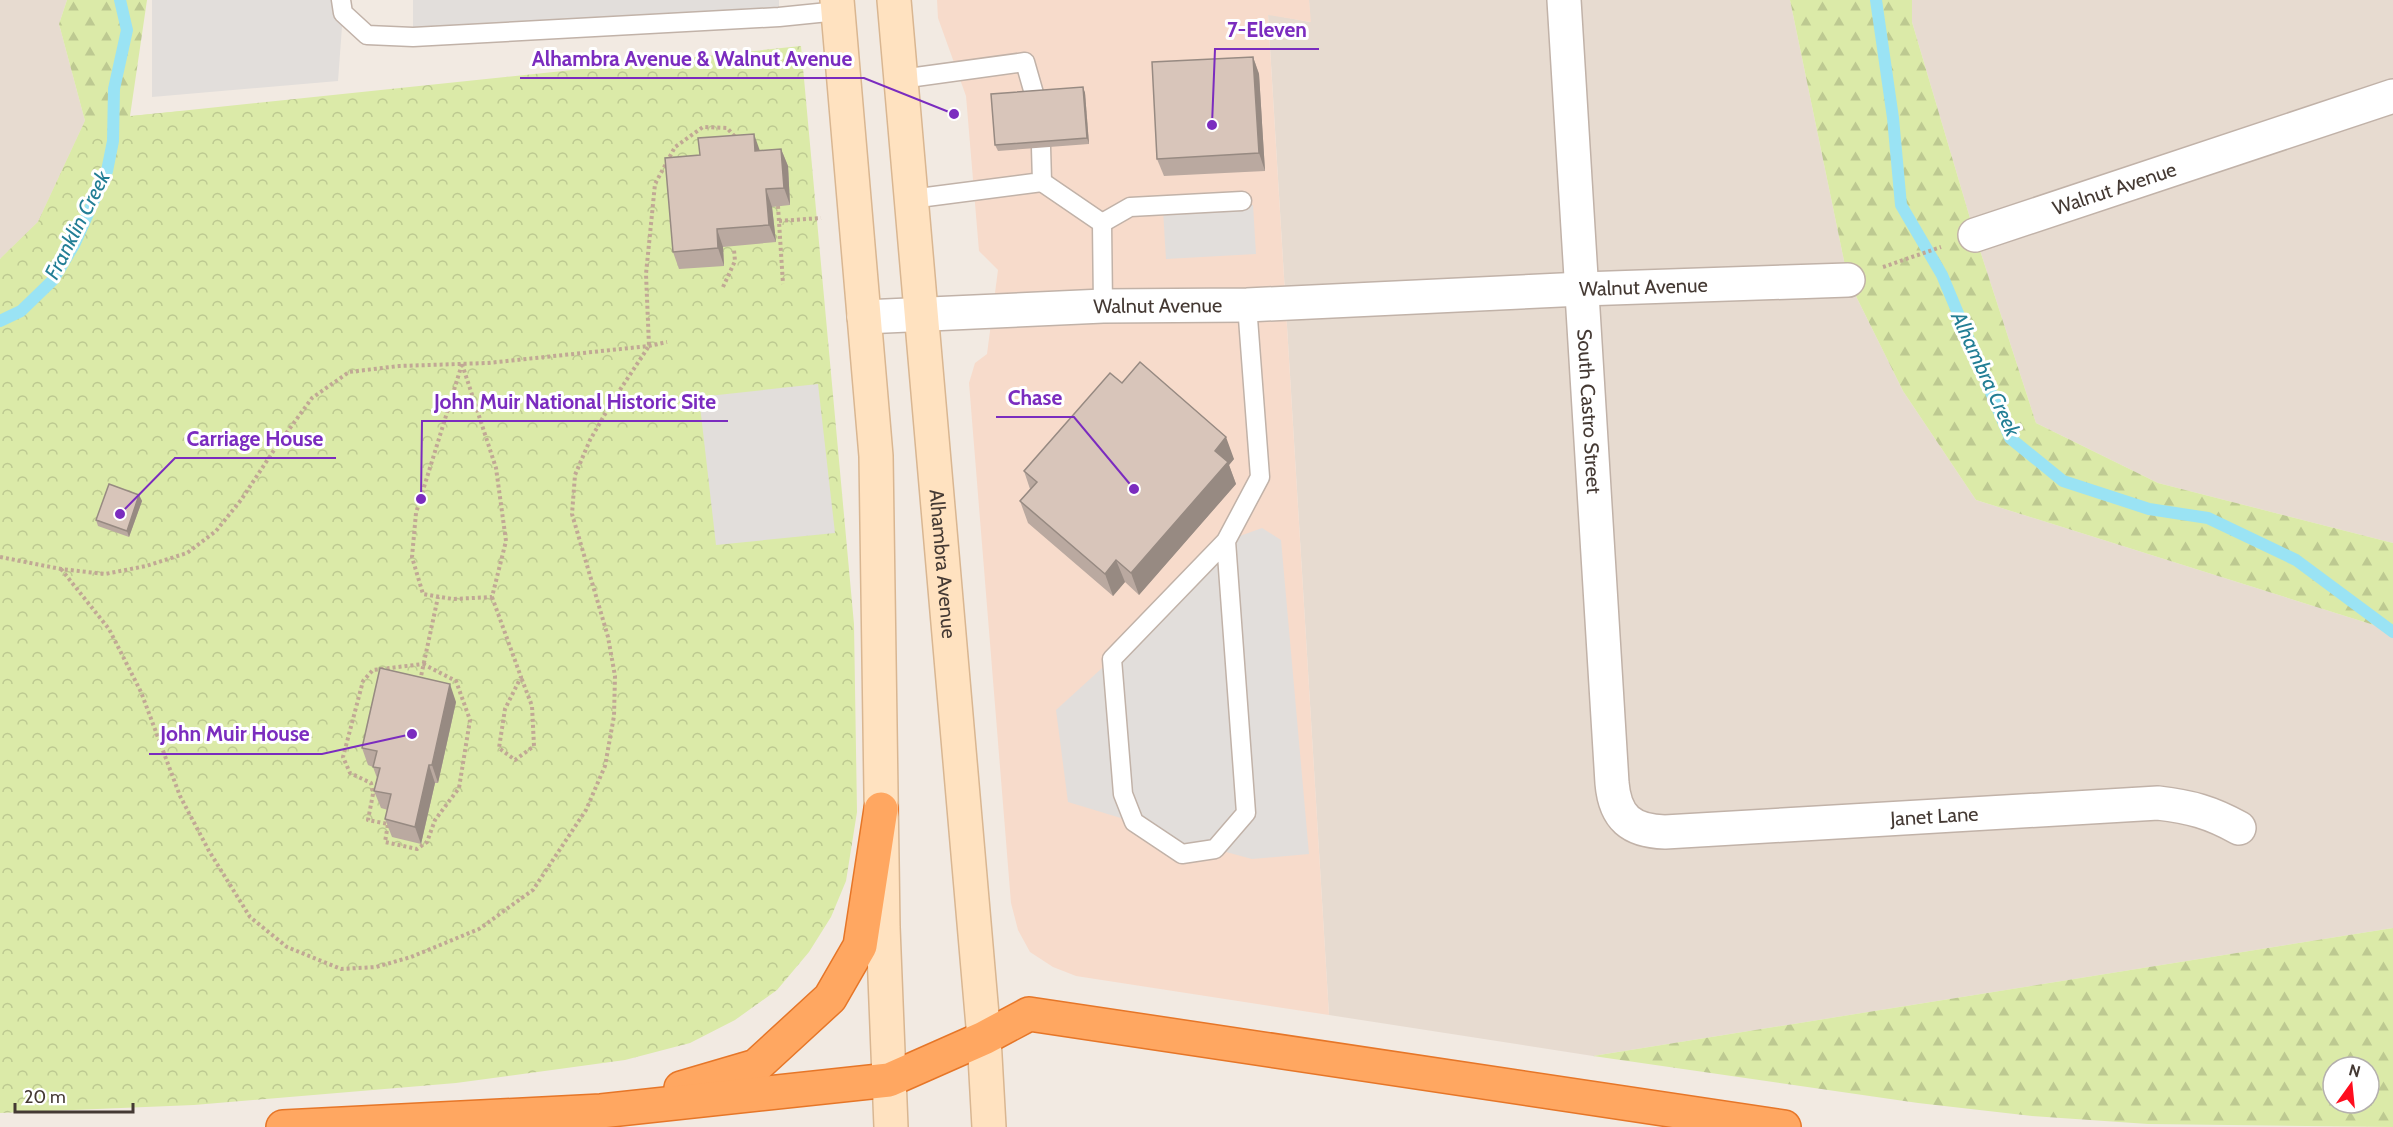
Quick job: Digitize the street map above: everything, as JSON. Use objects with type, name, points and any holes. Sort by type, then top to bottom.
[{"type":"highway","points":[[601,1111],[756,1066],[830,998],[860,946],[881,809]]},
{"type":"highway","points":[[283,1127],[601,1111],[889,1080],[984,1038],[1029,1014],[1784,1127]]},
{"type":"main road","name":"Alhambra Avenue","points":[[894,0],[984,1038],[989,1127]]},
{"type":"main road","points":[[837,5],[876,466],[881,809],[891,1127]]},
{"type":"street","name":"South Castro Street","points":[[1564,0],[1612,783],[1615,803],[1625,820]]},
{"type":"street","name":"Walnut Avenue","points":[[1975,235],[2393,96]]},
{"type":"street","name":"Walnut Avenue","points":[[864,317],[1103,306],[1247,305],[1582,289],[1848,280]]},
{"type":"street","name":"Janet Lane","points":[[1625,820],[1643,829],[1665,832],[2158,803],[2184,806],[2213,814],[2239,828]]},
{"type":"lane","points":[[341,0],[343,13],[367,35],[413,38],[779,17],[837,5]]},
{"type":"lane","points":[[901,79],[1025,62],[1035,97]]},
{"type":"lane","points":[[1041,147],[1042,182]]},
{"type":"lane","points":[[911,199],[1042,182],[1102,223]]},
{"type":"lane","points":[[1102,223],[1130,207],[1242,201]]},
{"type":"lane","points":[[1102,223],[1103,306]]},
{"type":"lane","points":[[1226,541],[1246,813],[1215,849],[1182,854],[1134,822],[1122,794],[1112,659],[1226,541],[1260,477],[1247,305]]},
{"type":"path","points":[[61,569],[109,629],[141,692],[180,796],[209,851],[250,917],[287,947],[341,969],[376,967],[411,957],[479,929],[534,890],[586,810],[605,766],[614,716],[615,676],[608,637],[572,514],[575,475],[606,411],[649,346],[646,274],[655,184],[675,147],[703,127],[728,128],[737,140],[737,147]]},
{"type":"path","points":[[778,206],[783,284]]},
{"type":"path","points":[[779,221],[823,218]]},
{"type":"path","points":[[1848,280],[1975,235]]},
{"type":"path","points":[[723,287],[735,261],[734,249]]},
{"type":"path","points":[[0,557],[61,569],[105,574],[146,566],[187,553],[216,531],[235,508],[312,398],[350,372],[399,366],[488,363],[649,346],[667,342]]},
{"type":"path","points":[[462,364],[416,513],[412,557],[423,594],[453,599],[492,597]]},
{"type":"path","points":[[462,364],[496,468],[506,541],[492,597],[532,706],[534,746],[515,760],[499,748],[505,709],[521,677]]},
{"type":"path","points":[[419,683],[438,597]]},
{"type":"path","points":[[423,664],[456,681],[470,720],[459,788],[435,820],[427,842],[417,849],[385,842],[388,824],[368,820],[373,794],[371,783],[350,773],[344,757],[363,681],[372,670],[423,664]]},
{"type":"path","points":[[427,819],[435,820]]},
{"type":"shaded area","points":[[0,0],[67,0],[59,24],[85,121],[38,222],[0,259]]},
{"type":"shaded area","points":[[152,0],[341,0],[343,13],[338,81],[152,97]]},
{"type":"shaded area","points":[[413,0],[779,0],[779,17],[413,37]]},
{"type":"shaded area","points":[[937,0],[1309,0],[1311,22],[1268,15],[1329,1015],[1076,976],[1053,967],[1030,952],[1018,930],[1011,903],[969,383],[975,363],[987,354],[998,270],[979,251],[966,96],[938,18]]},
{"type":"shaded area","points":[[1309,0],[1790,0],[1848,280],[1903,391],[1976,500],[2393,631],[2393,928],[1593,1056],[1329,1015],[1268,14],[1310,22]]},
{"type":"shaded area","points":[[1912,0],[2393,0],[2393,543],[2158,483],[2036,423],[1975,235],[1912,22]]},
{"type":"shaded area","points":[[1253,205],[1256,254],[1166,259],[1163,210]]},
{"type":"shaded area","points":[[818,384],[835,533],[716,545],[699,397]]},
{"type":"shaded area","points":[[1262,528],[1281,540],[1309,854],[1252,859],[1215,849],[1182,854],[1134,822],[1068,802],[1056,710],[1112,659],[1226,541]]},
{"type":"green space","points":[[67,0],[147,0],[130,116],[183,111],[189,143],[0,259],[38,222],[85,121],[59,24]]},
{"type":"green space","points":[[1790,0],[1912,0],[1912,22],[1975,235],[2036,423],[2158,483],[2393,543],[2393,631],[1976,500],[1903,391],[1848,280]]},
{"type":"green space","points":[[801,46],[854,624],[857,812],[846,881],[831,917],[809,952],[777,990],[735,1020],[690,1043],[625,1060],[456,1083],[194,1105],[0,1113],[0,259],[38,222],[85,121]]},
{"type":"green space","points":[[2393,928],[2393,1127],[2148,1124],[2032,1116],[1918,1103],[1593,1056]]},
{"type":"building","points":[[1253,57],[1259,153],[1157,159],[1152,62]]},
{"type":"building","points":[[1083,87],[1087,138],[995,145],[991,94]]},
{"type":"building","points":[[754,134],[755,151],[781,149],[784,188],[766,189],[769,225],[717,229],[718,248],[673,252],[665,158],[700,155],[698,138]]},
{"type":"building","points":[[1140,362],[1226,437],[1215,451],[1228,462],[1131,573],[1116,560],[1105,574],[1020,501],[1037,482],[1024,471],[1110,373],[1122,383]]},
{"type":"building","points":[[109,484],[139,495],[127,531],[96,520]]},
{"type":"building","points":[[380,668],[450,684],[415,827],[385,819],[391,794],[374,791],[380,768],[373,767],[377,751],[362,748]]},
{"type":"waterway","name":"Franklin Creek","points":[[0,321],[21,311],[53,280],[74,245],[107,171],[113,141],[114,89],[127,30],[120,0]]},
{"type":"waterway","name":"Alhambra Creek","points":[[1876,0],[1893,118],[1901,205],[1942,275],[2010,438],[2063,481],[2149,509],[2208,518],[2296,560],[2393,632]]},
{"type":"place","name":"Alhambra Avenue & Walnut Avenue","points":[[954,114]]},
{"type":"place","name":"7-Eleven","points":[[1212,125]]},
{"type":"place","name":"Chase","points":[[1134,489]]},
{"type":"place","name":"John Muir National Historic Site","points":[[421,499]]},
{"type":"place","name":"Carriage House","points":[[120,514]]},
{"type":"place","name":"John Muir House","points":[[412,734]]}]
